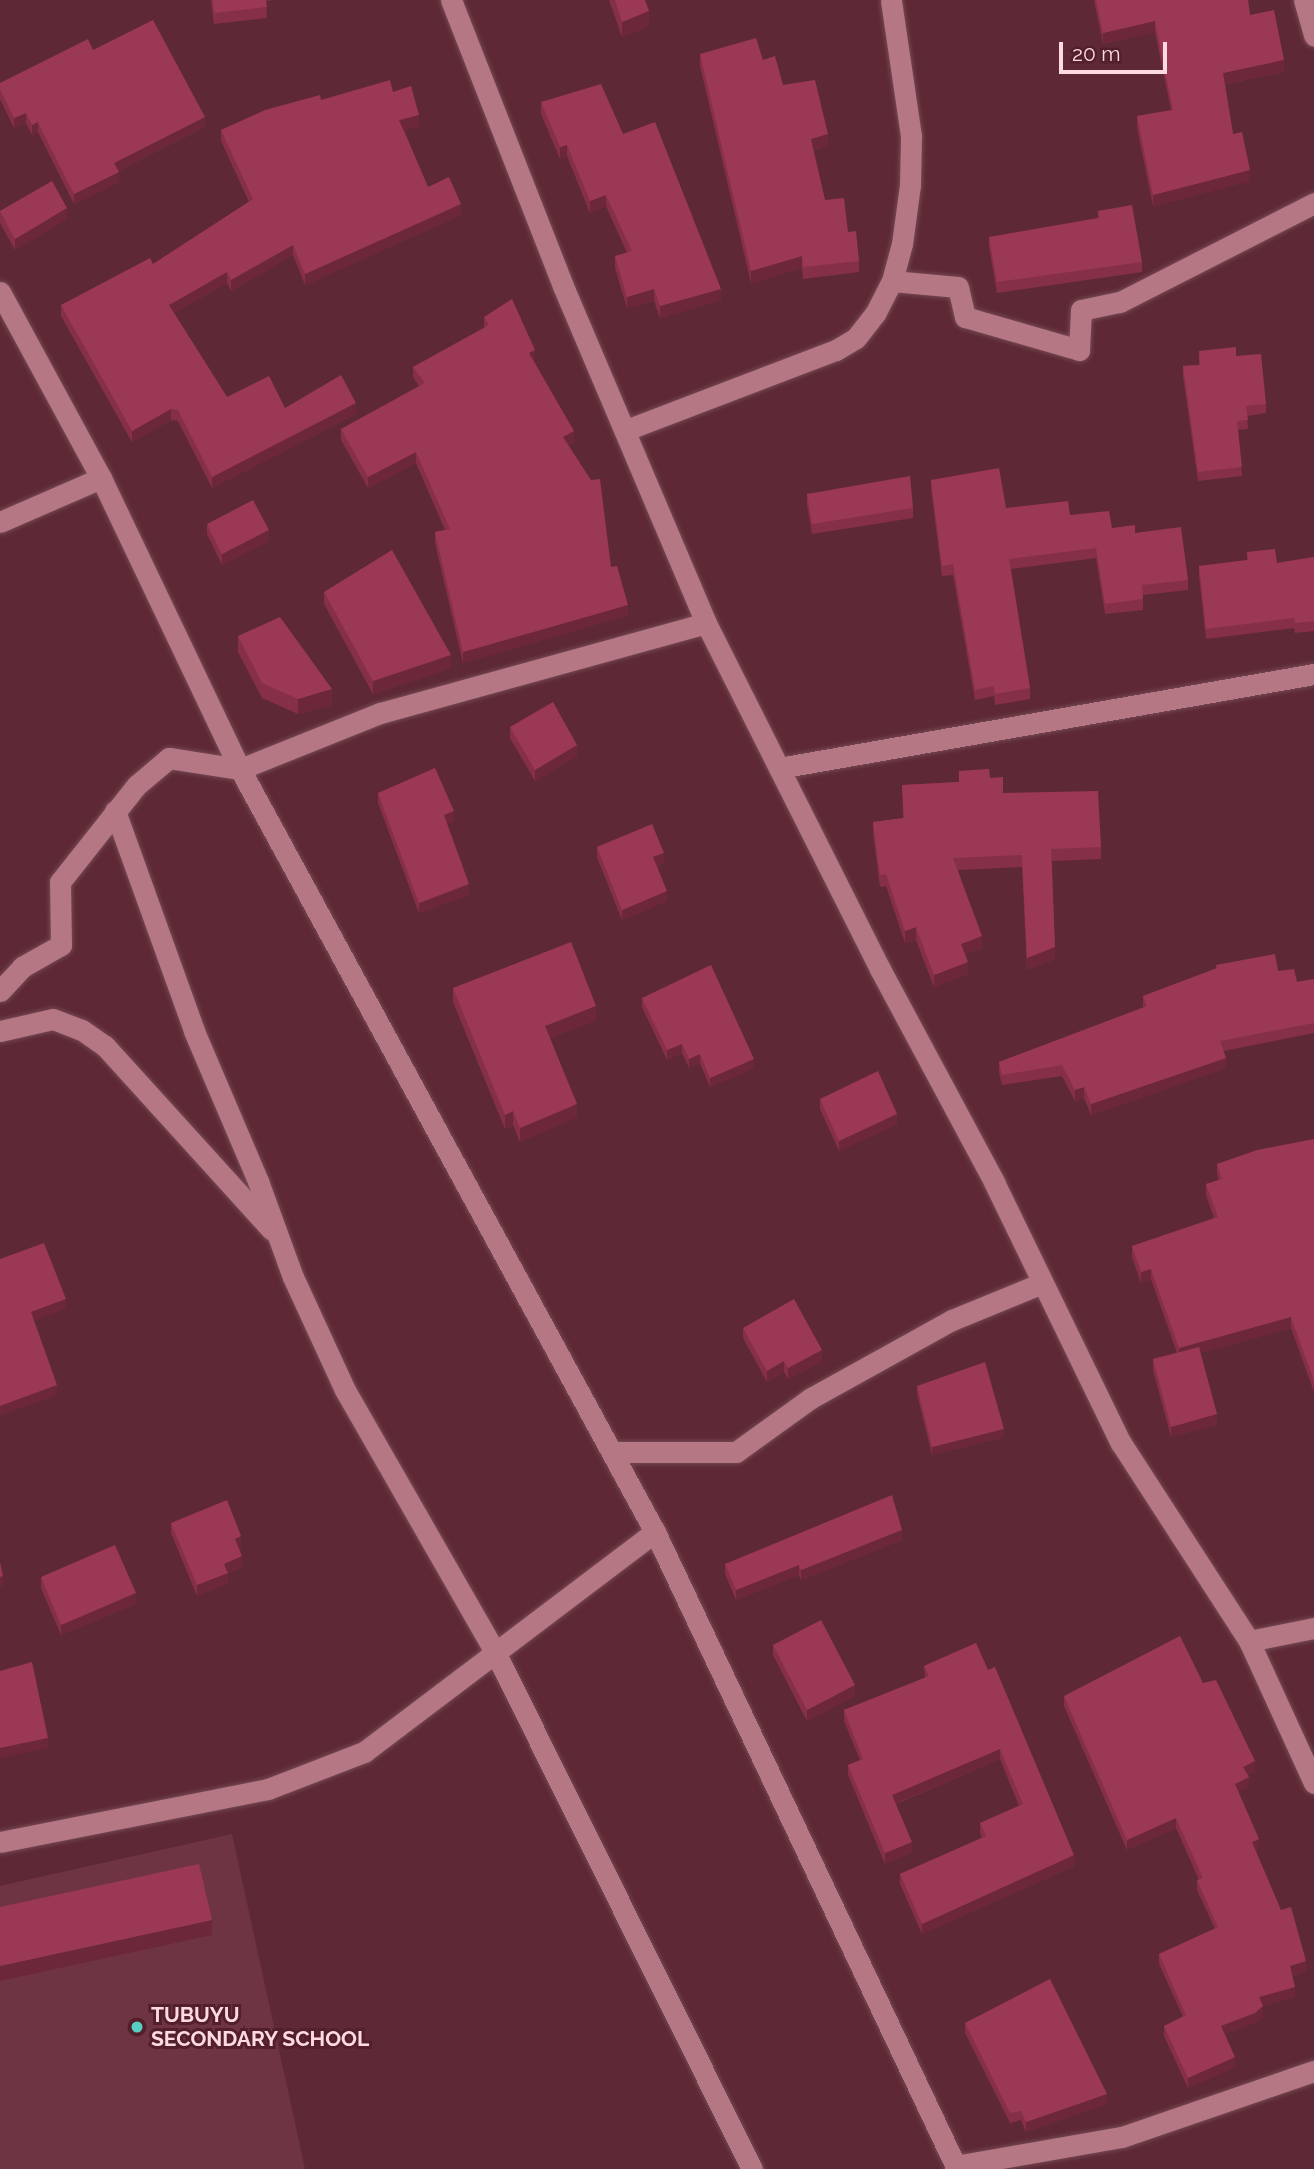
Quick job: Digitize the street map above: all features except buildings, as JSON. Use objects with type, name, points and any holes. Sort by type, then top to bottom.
[{"type":"street","points":[[451,0],[563,286],[706,622],[1121,1443],[1249,1641],[1314,1783]]},
{"type":"street","points":[[626,430],[847,344],[867,326],[892,281],[907,210],[911,136],[891,0]]},
{"type":"street","points":[[1304,0],[1314,36]]},
{"type":"street","points":[[892,281],[958,287],[965,317],[1079,350],[1081,310],[1120,302],[1180,268],[1254,236],[1314,203]]},
{"type":"street","points":[[0,292],[101,478],[240,769],[655,1532],[956,2168],[1122,2137],[1307,2069],[1314,2071]]},
{"type":"street","points":[[0,522],[101,478]]},
{"type":"street","points":[[0,991],[22,967],[61,945],[60,882],[115,811],[169,758],[240,769],[380,713],[706,622]]},
{"type":"street","points":[[779,768],[1314,674]]},
{"type":"street","points":[[115,811],[161,944],[278,1235],[345,1390],[496,1654],[752,2169]]},
{"type":"street","points":[[0,1031],[53,1019],[82,1030],[105,1045],[278,1235]]},
{"type":"street","points":[[613,1452],[736,1452],[811,1398],[952,1320],[1042,1283]]},
{"type":"street","points":[[0,1842],[268,1789],[327,1769],[364,1752],[418,1715],[655,1532]]},
{"type":"street","points":[[1249,1641],[1314,1628]]},
{"type":"shaded area","name":"TUBUYU SECONDARY SCHOOL","points":[[232,1834],[305,2169],[0,2169],[0,1886]]},
{"type":"place","name":"TUBUYU SECONDARY SCHOOL","points":[[137,2027]]}]
